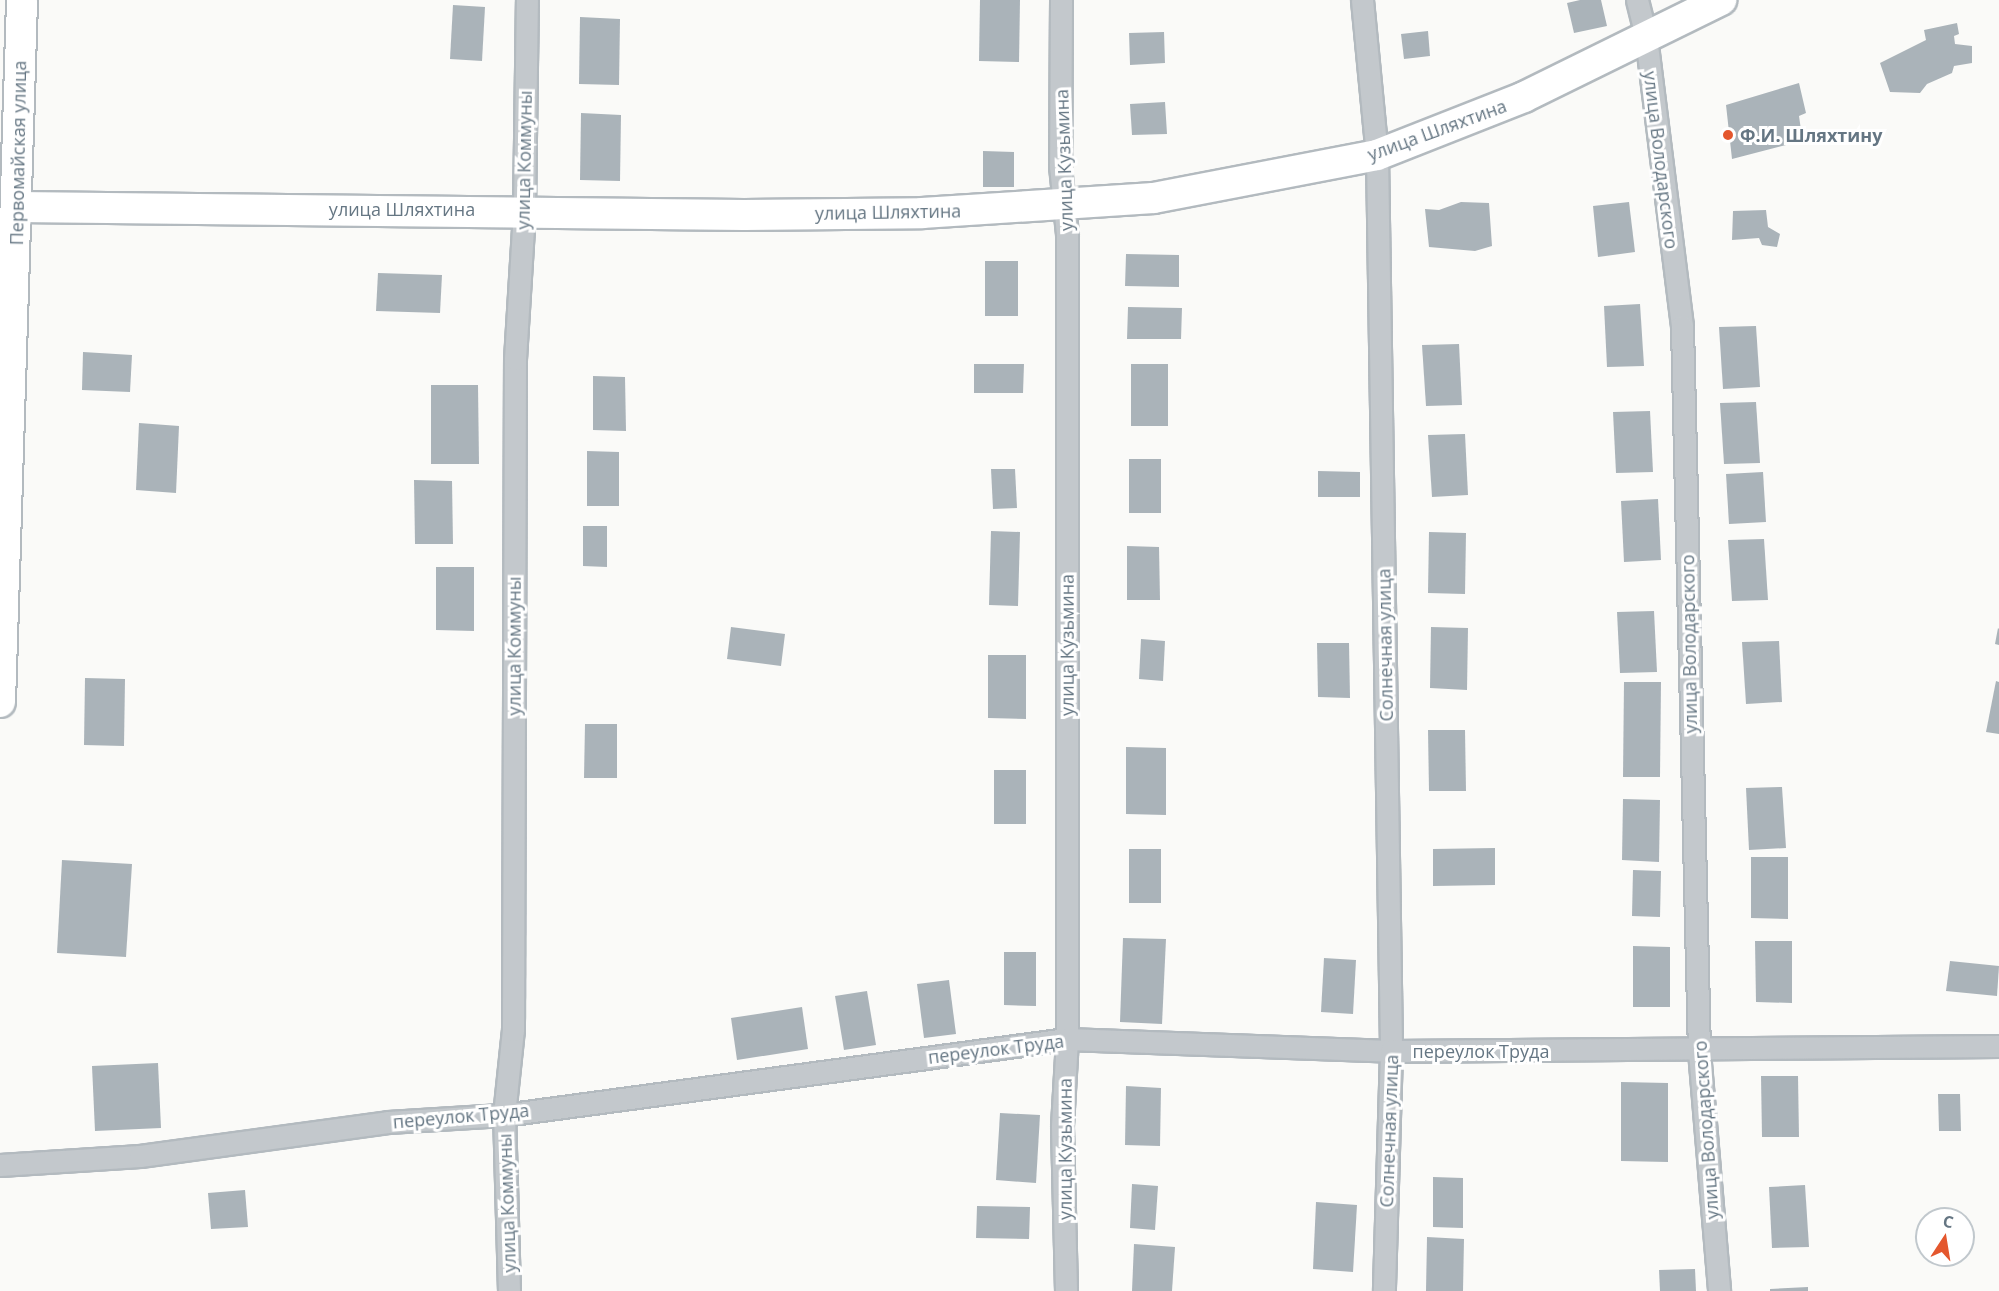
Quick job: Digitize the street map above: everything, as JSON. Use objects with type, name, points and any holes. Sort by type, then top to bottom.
[{"type":"main road","name":"Первомайская улица","points":[[0,702],[18,207],[22,0]]},
{"type":"main road","name":"улица Шляхтина","points":[[18,207],[524,210],[756,215],[922,213],[1154,198],[1233,186],[1377,155],[1524,97],[1721,0]]},
{"type":"street","name":"улица Коммуны","points":[[509,1291],[504,1115],[513,1030],[515,359],[524,210],[527,0]]},
{"type":"street","name":"улица Кузьмина","points":[[1061,0],[1060,166],[1065,205],[1067,1039],[1062,1127],[1066,1291]]},
{"type":"street","name":"Солнечная улица","points":[[1362,0],[1377,155],[1391,1051],[1384,1291]]},
{"type":"street","name":"улица Володарского","points":[[1637,0],[1646,37],[1682,326],[1699,1051],[1719,1291]]},
{"type":"street","name":"переулок Труда","points":[[0,1165],[140,1156],[388,1122],[504,1115],[1067,1039],[1391,1051],[1699,1051],[1999,1046]]},
{"type":"building","points":[[980,0],[1020,0],[1019,62],[979,61]]},
{"type":"building","points":[[1580,0],[1601,0],[1607,26],[1574,33],[1567,3]]},
{"type":"building","points":[[453,5],[485,7],[482,61],[450,59]]},
{"type":"building","points":[[580,17],[620,19],[619,85],[579,84]]},
{"type":"building","points":[[1957,23],[1959,34],[1954,36],[1955,44],[1972,46],[1972,63],[1954,66],[1952,73],[1927,84],[1920,93],[1890,92],[1880,63],[1926,40],[1924,30]]},
{"type":"building","points":[[1428,31],[1430,56],[1404,59],[1401,34]]},
{"type":"building","points":[[1164,32],[1165,63],[1130,65],[1129,33]]},
{"type":"building","points":[[1799,83],[1806,113],[1799,116],[1801,130],[1786,134],[1786,145],[1732,159],[1726,105]]},
{"type":"building","points":[[1165,102],[1167,134],[1132,135],[1130,104]]},
{"type":"building","points":[[581,113],[621,115],[620,181],[580,180]]},
{"type":"building","points":[[983,151],[1014,152],[1014,187],[983,187]]},
{"type":"building","points":[[1461,202],[1489,203],[1492,246],[1475,251],[1429,247],[1425,209],[1439,210]]},
{"type":"building","points":[[1629,202],[1635,252],[1598,257],[1593,206]]},
{"type":"building","points":[[1766,210],[1768,227],[1780,234],[1777,247],[1762,245],[1759,238],[1732,240],[1733,211]]},
{"type":"building","points":[[1126,254],[1179,255],[1179,287],[1125,286]]},
{"type":"building","points":[[985,261],[1018,261],[1018,316],[985,316]]},
{"type":"building","points":[[378,273],[442,275],[440,313],[376,311]]},
{"type":"building","points":[[1640,304],[1644,366],[1607,367],[1604,306]]},
{"type":"building","points":[[1128,307],[1182,308],[1181,339],[1127,339]]},
{"type":"building","points":[[1756,326],[1760,387],[1723,389],[1719,327]]},
{"type":"building","points":[[1459,344],[1462,405],[1426,406],[1422,345]]},
{"type":"building","points":[[83,352],[132,355],[130,392],[82,390]]},
{"type":"building","points":[[974,364],[1024,364],[1023,393],[974,393]]},
{"type":"building","points":[[1131,364],[1168,364],[1168,426],[1131,426]]},
{"type":"building","points":[[593,376],[625,377],[626,431],[593,430]]},
{"type":"building","points":[[431,385],[478,385],[479,464],[431,464]]},
{"type":"building","points":[[1756,402],[1760,463],[1724,464],[1720,403]]},
{"type":"building","points":[[1650,411],[1653,472],[1616,473],[1613,412]]},
{"type":"building","points":[[139,423],[179,426],[176,493],[136,490]]},
{"type":"building","points":[[1465,434],[1468,495],[1432,497],[1428,435]]},
{"type":"building","points":[[587,451],[619,452],[619,506],[587,506]]},
{"type":"building","points":[[1129,459],[1161,459],[1161,513],[1129,513]]},
{"type":"building","points":[[991,469],[1015,469],[1017,508],[993,509]]},
{"type":"building","points":[[1318,471],[1360,472],[1360,497],[1318,497]]},
{"type":"building","points":[[1763,472],[1766,522],[1729,524],[1726,474]]},
{"type":"building","points":[[414,480],[452,481],[453,544],[415,544]]},
{"type":"building","points":[[1658,499],[1661,560],[1624,562],[1621,501]]},
{"type":"building","points":[[583,526],[607,526],[607,567],[583,566]]},
{"type":"building","points":[[991,531],[1020,532],[1018,606],[989,605]]},
{"type":"building","points":[[1429,532],[1466,533],[1465,594],[1428,593]]},
{"type":"building","points":[[1764,539],[1768,600],[1732,601],[1728,540]]},
{"type":"building","points":[[1127,546],[1159,547],[1160,600],[1127,600]]},
{"type":"building","points":[[436,567],[474,567],[474,631],[436,630]]},
{"type":"building","points":[[1654,611],[1657,672],[1620,673],[1617,612]]},
{"type":"building","points":[[731,627],[785,634],[781,666],[727,659]]},
{"type":"building","points":[[1431,627],[1468,628],[1467,690],[1430,688]]},
{"type":"building","points":[[1999,629],[1999,645],[1995,644]]},
{"type":"building","points":[[1141,639],[1165,641],[1163,681],[1139,679]]},
{"type":"building","points":[[1779,641],[1782,702],[1746,704],[1742,642]]},
{"type":"building","points":[[1317,643],[1349,643],[1350,698],[1318,697]]},
{"type":"building","points":[[988,655],[1026,655],[1026,719],[988,718]]},
{"type":"building","points":[[85,678],[125,679],[124,746],[84,745]]},
{"type":"building","points":[[1996,681],[1999,682],[1999,734],[1986,732]]},
{"type":"building","points":[[1624,682],[1661,682],[1660,777],[1623,777]]},
{"type":"building","points":[[585,724],[617,724],[617,778],[584,778]]},
{"type":"building","points":[[1428,730],[1465,730],[1466,791],[1429,791]]},
{"type":"building","points":[[1126,747],[1166,748],[1166,815],[1126,814]]},
{"type":"building","points":[[994,770],[1026,770],[1026,824],[994,824]]},
{"type":"building","points":[[1782,787],[1786,848],[1749,850],[1746,788]]},
{"type":"building","points":[[1623,799],[1660,800],[1659,862],[1622,860]]},
{"type":"building","points":[[1495,848],[1495,885],[1433,886],[1433,849]]},
{"type":"building","points":[[1129,849],[1161,849],[1161,903],[1129,903]]},
{"type":"building","points":[[1751,857],[1788,857],[1788,919],[1751,918]]},
{"type":"building","points":[[62,860],[132,864],[126,957],[57,953]]},
{"type":"building","points":[[1633,870],[1661,871],[1660,917],[1632,916]]},
{"type":"building","points":[[1123,938],[1166,939],[1162,1024],[1120,1022]]},
{"type":"building","points":[[1755,941],[1792,941],[1792,1003],[1756,1002]]},
{"type":"building","points":[[1633,946],[1670,947],[1670,1007],[1633,1007]]},
{"type":"building","points":[[1004,952],[1036,952],[1036,1006],[1004,1005]]},
{"type":"building","points":[[1324,958],[1356,960],[1353,1014],[1321,1012]]},
{"type":"building","points":[[1950,961],[1999,966],[1997,996],[1946,991]]},
{"type":"building","points":[[949,980],[956,1034],[924,1038],[917,984]]},
{"type":"building","points":[[867,991],[876,1045],[844,1050],[835,996]]},
{"type":"building","points":[[802,1007],[808,1049],[737,1060],[731,1018]]},
{"type":"building","points":[[158,1063],[161,1128],[95,1131],[92,1066]]},
{"type":"building","points":[[1761,1076],[1798,1076],[1799,1137],[1762,1137]]},
{"type":"building","points":[[1621,1082],[1668,1083],[1668,1162],[1621,1161]]},
{"type":"building","points":[[1126,1086],[1161,1088],[1160,1146],[1125,1145]]},
{"type":"building","points":[[1938,1094],[1960,1094],[1961,1131],[1939,1131]]},
{"type":"building","points":[[1000,1113],[1040,1115],[1036,1183],[996,1180]]},
{"type":"building","points":[[1433,1177],[1463,1178],[1463,1228],[1433,1227]]},
{"type":"building","points":[[1132,1184],[1158,1186],[1155,1230],[1130,1228]]},
{"type":"building","points":[[1805,1185],[1809,1247],[1772,1248],[1769,1187]]},
{"type":"building","points":[[245,1190],[248,1227],[211,1229],[208,1193]]},
{"type":"building","points":[[1316,1202],[1357,1205],[1353,1272],[1313,1269]]},
{"type":"building","points":[[977,1206],[1030,1207],[1029,1239],[976,1238]]},
{"type":"building","points":[[1427,1237],[1464,1239],[1463,1291],[1426,1291]]},
{"type":"building","points":[[1134,1244],[1175,1247],[1172,1291],[1132,1291]]},
{"type":"building","points":[[1695,1269],[1696,1291],[1660,1291],[1659,1270]]},
{"type":"building","points":[[1808,1287],[1808,1291],[1770,1291],[1770,1289]]},
{"type":"place","name":"Ф.И. Шляхтину","points":[[1728,135]]}]
